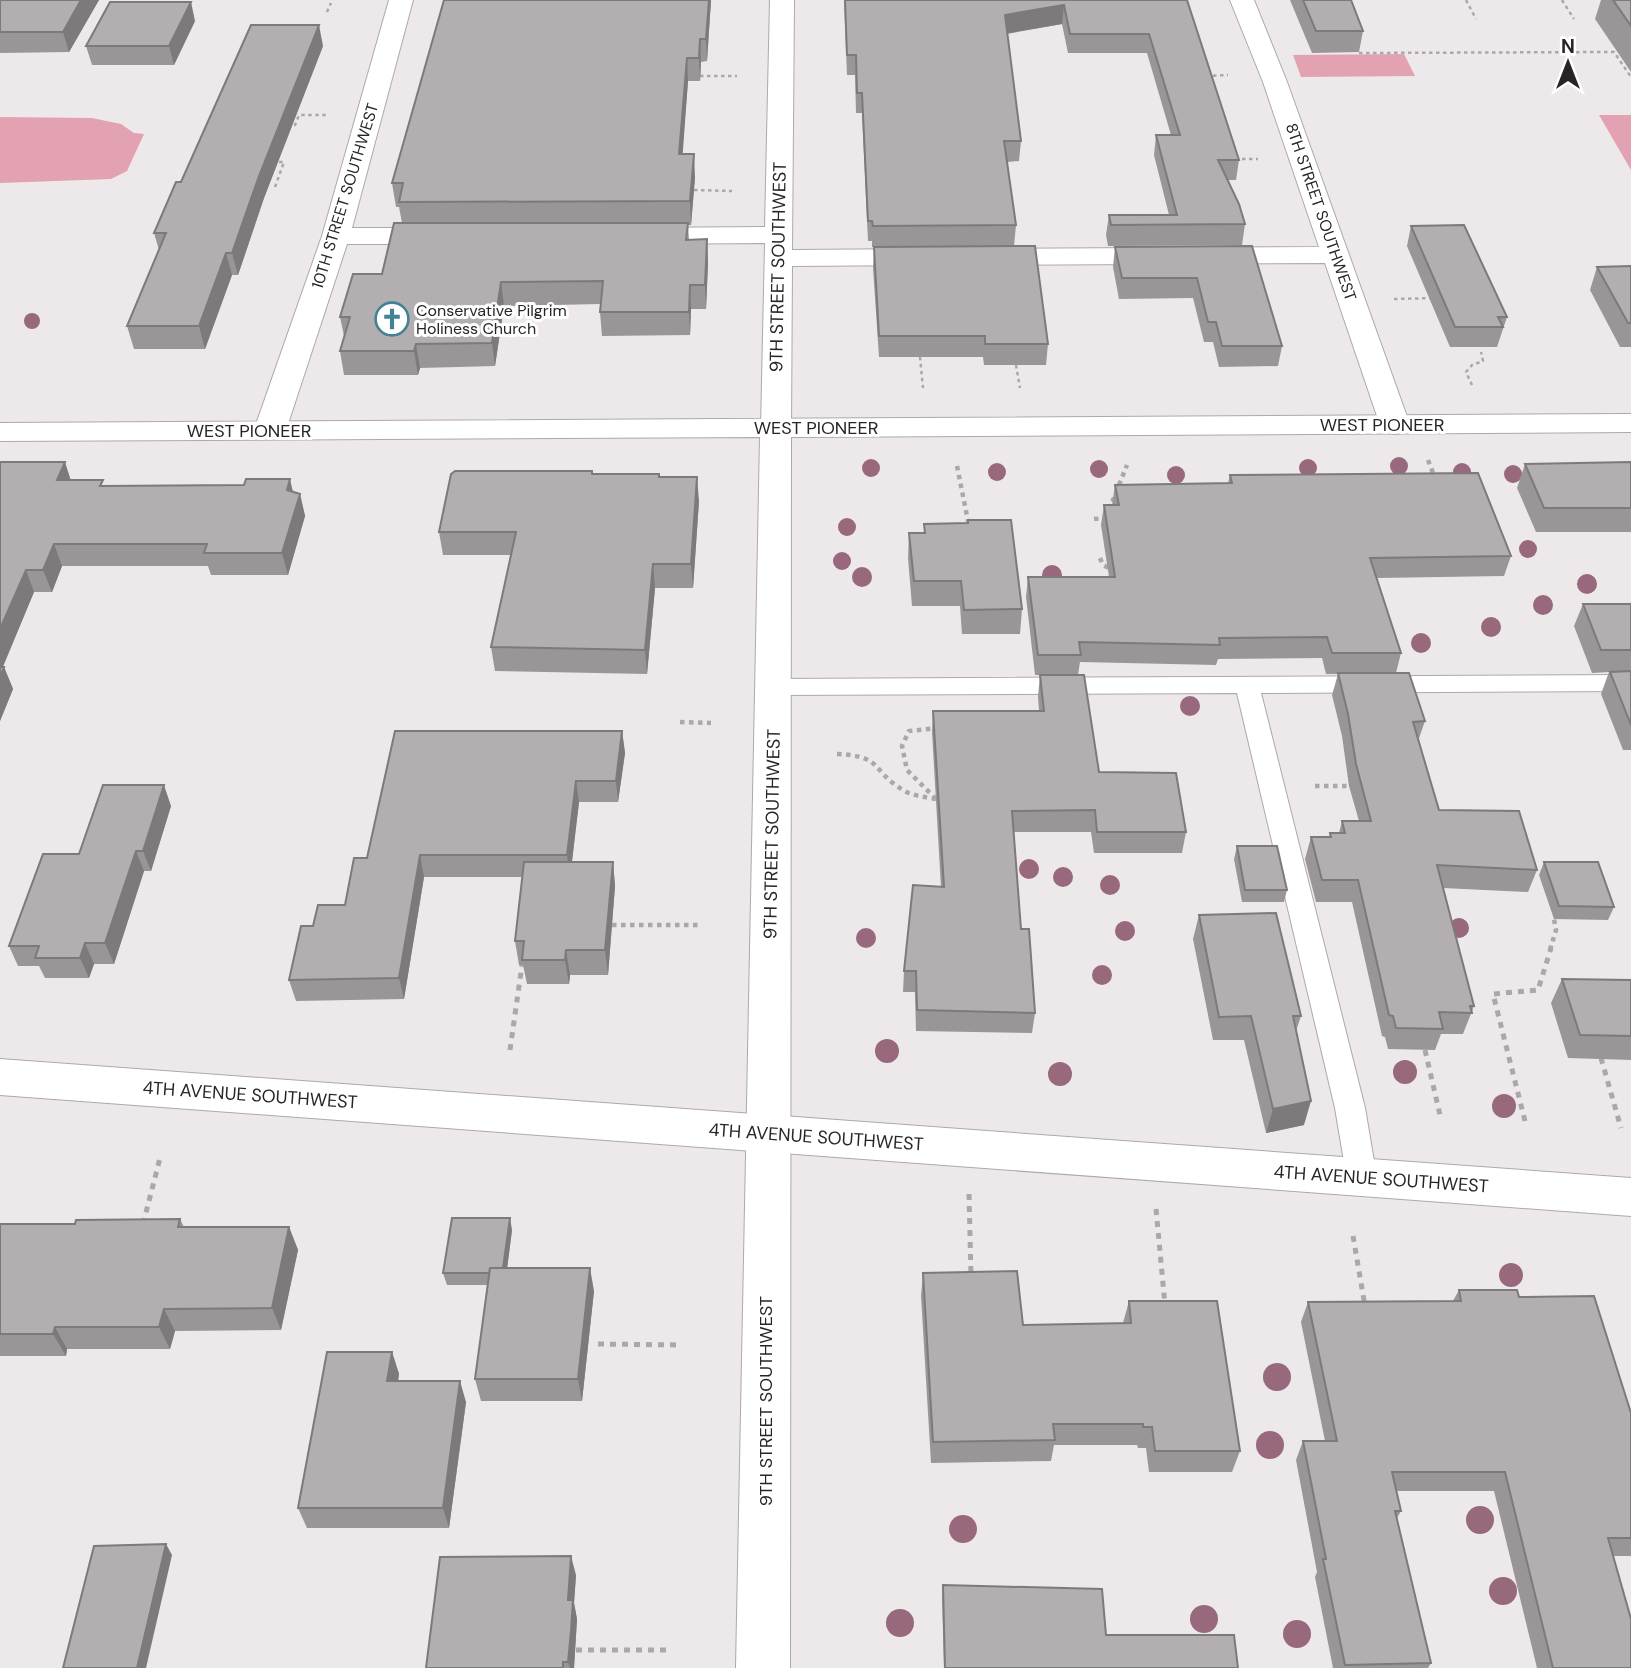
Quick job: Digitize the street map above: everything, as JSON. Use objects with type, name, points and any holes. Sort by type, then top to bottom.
[{"type":"street","name":"10TH STREET SOUTHWEST","points":[[270,430],[278,400],[337,236],[401,0]]},
{"type":"street","name":"9TH STREET SOUTHWEST","points":[[763,1668],[782,0]]},
{"type":"street","name":"8TH STREET SOUTHWEST","points":[[1242,0],[1275,82],[1395,425]]},
{"type":"street","points":[[337,236],[471,236]]},
{"type":"street","points":[[607,236],[956,257],[1336,255]]},
{"type":"street","name":"WEST PIONEER","points":[[0,432],[1631,423]]},
{"type":"street","name":"4TH AVENUE SOUTHWEST","points":[[0,1077],[1631,1197]]},
{"type":"lane","points":[[774,687],[1631,683]]},
{"type":"lane","points":[[1247,685],[1350,1108],[1362,1179]]},
{"type":"path","points":[[1466,0],[1476,19]]},
{"type":"path","points":[[1562,0],[1574,19]]},
{"type":"path","points":[[327,12],[331,3]]},
{"type":"path","points":[[1359,53],[1614,52],[1631,77]]},
{"type":"path","points":[[1201,76],[1229,75]]},
{"type":"path","points":[[700,76],[737,76]]},
{"type":"path","points":[[279,125],[295,125],[299,115],[326,115]]},
{"type":"path","points":[[1231,159],[1258,159]]},
{"type":"path","points":[[275,187],[284,162],[277,162]]},
{"type":"path","points":[[694,190],[732,191]]},
{"type":"path","points":[[1391,299],[1438,298]]},
{"type":"path","points":[[1476,394],[1466,372],[1472,365],[1483,361],[1481,352]]},
{"type":"path","points":[[920,357],[924,399]]},
{"type":"path","points":[[1016,365],[1022,398]]},
{"type":"path","points":[[1427,456],[1436,481]]},
{"type":"path","points":[[1094,519],[1106,518],[1129,458]]},
{"type":"path","points":[[956,460],[970,531]]},
{"type":"path","points":[[1100,558],[1103,565],[1115,570]]},
{"type":"path","points":[[680,723],[711,723]]},
{"type":"path","points":[[837,754],[859,755],[871,760],[904,791],[936,799],[929,788],[909,776],[904,764],[902,739],[905,733],[914,728],[947,727]]},
{"type":"path","points":[[1310,786],[1349,786]]},
{"type":"path","points":[[1525,1121],[1493,994],[1538,990],[1556,930],[1554,919]]},
{"type":"path","points":[[612,925],[701,925]]},
{"type":"path","points":[[510,1050],[522,965]]},
{"type":"path","points":[[1425,1050],[1440,1115]]},
{"type":"path","points":[[1601,1058],[1621,1128]]},
{"type":"path","points":[[142,1230],[160,1158]]},
{"type":"path","points":[[969,1190],[971,1282]]},
{"type":"path","points":[[1155,1200],[1165,1310]]},
{"type":"path","points":[[1353,1236],[1366,1309]]},
{"type":"path","points":[[598,1344],[682,1345]]},
{"type":"path","points":[[576,1650],[670,1650]]},
{"type":"shaded area","points":[[1404,54],[1415,76],[1301,77],[1293,55]]},
{"type":"shaded area","points":[[1599,115],[1631,115],[1631,170]]},
{"type":"shaded area","points":[[0,117],[92,118],[121,124],[134,133],[144,134],[127,171],[111,179],[0,183]]},
{"type":"building","points":[[0,0],[81,0],[63,32],[0,32]]},
{"type":"building","points":[[444,0],[709,0],[706,39],[700,39],[699,58],[687,58],[679,154],[694,154],[690,201],[399,202],[403,183],[392,183]]},
{"type":"building","points":[[845,0],[1187,0],[1239,160],[1218,160],[1239,204],[1245,224],[1111,225],[1109,215],[1177,215],[1156,135],[1180,135],[1149,34],[1070,34],[1064,5],[1005,15],[1021,141],[1004,141],[1016,225],[873,226],[872,221],[868,221],[862,93],[857,93],[856,55],[847,55]]},
{"type":"building","points":[[1303,0],[1351,0],[1363,31],[1316,31]]},
{"type":"building","points":[[1613,0],[1631,0],[1631,26]]},
{"type":"building","points":[[110,2],[191,2],[169,46],[86,46]]},
{"type":"building","points":[[251,25],[319,25],[259,176],[232,253],[226,253],[199,326],[127,326],[166,233],[154,233],[176,182],[181,182]]},
{"type":"building","points":[[394,223],[688,223],[686,240],[707,239],[705,285],[690,285],[689,312],[600,312],[603,281],[501,282],[492,343],[416,344],[414,351],[340,351],[350,317],[340,317],[353,274],[382,274]]},
{"type":"building","points":[[1464,225],[1507,317],[1498,317],[1503,327],[1455,327],[1411,226]]},
{"type":"building","points":[[1035,246],[1048,344],[985,344],[985,336],[879,336],[874,247]]},
{"type":"building","points":[[1252,246],[1282,346],[1222,346],[1216,322],[1208,322],[1197,278],[1122,278],[1115,247]]},
{"type":"building","points":[[1631,266],[1631,323],[1628,323],[1597,267]]},
{"type":"building","points":[[0,462],[65,462],[57,480],[103,480],[100,486],[244,485],[246,479],[290,479],[287,490],[300,494],[282,553],[204,553],[207,544],[54,544],[43,570],[26,570],[0,629]]},
{"type":"building","points":[[1631,462],[1631,508],[1544,508],[1525,464]]},
{"type":"building","points":[[455,471],[592,471],[592,474],[697,477],[691,564],[653,564],[645,650],[491,647],[516,532],[439,532],[451,474]]},
{"type":"building","points":[[1478,473],[1511,556],[1370,558],[1401,653],[1332,653],[1327,637],[1219,638],[1220,645],[1079,642],[1081,655],[1038,655],[1028,577],[1115,577],[1104,505],[1119,505],[1115,485],[1232,483],[1230,475]]},
{"type":"building","points":[[968,520],[1011,520],[1022,609],[964,610],[961,581],[914,581],[909,533],[925,533],[924,524],[968,523]]},
{"type":"building","points":[[1583,604],[1631,604],[1631,650],[1601,650]]},
{"type":"building","points":[[1631,671],[1631,725],[1610,672]]},
{"type":"building","points":[[1338,673],[1409,673],[1425,721],[1413,722],[1439,810],[1519,811],[1537,870],[1437,865],[1474,1006],[1470,1006],[1472,1013],[1439,1012],[1443,1029],[1396,1028],[1393,1016],[1389,1015],[1358,880],[1322,880],[1311,837],[1331,837],[1330,833],[1345,833],[1342,821],[1371,821],[1356,764]]},
{"type":"building","points":[[1040,675],[1084,675],[1099,772],[1176,773],[1186,832],[1097,832],[1095,810],[1012,811],[1021,929],[1029,929],[1035,1013],[917,1010],[916,971],[904,971],[913,885],[944,887],[933,711],[1044,711]]},
{"type":"building","points":[[395,731],[622,731],[616,781],[576,781],[567,855],[420,855],[399,978],[289,980],[301,926],[313,926],[318,905],[345,905],[354,858],[367,858]]},
{"type":"building","points":[[103,785],[164,785],[143,851],[136,851],[105,943],[85,943],[80,958],[35,958],[39,946],[9,946],[43,854],[79,854]]},
{"type":"building","points":[[1237,846],[1277,846],[1287,890],[1245,890]]},
{"type":"building","points":[[524,862],[613,862],[605,950],[566,950],[565,960],[522,960],[524,941],[515,941]]},
{"type":"building","points":[[1544,862],[1598,862],[1614,907],[1559,906]]},
{"type":"building","points":[[1276,913],[1301,1016],[1293,1016],[1311,1101],[1273,1109],[1251,1016],[1219,1017],[1199,915]]},
{"type":"building","points":[[1562,979],[1631,980],[1631,1036],[1580,1035]]},
{"type":"building","points":[[452,1218],[510,1218],[503,1268],[490,1268],[489,1273],[443,1273]]},
{"type":"building","points":[[180,1219],[178,1227],[289,1227],[272,1308],[164,1309],[159,1327],[55,1327],[53,1334],[0,1334],[0,1224]]},
{"type":"building","points":[[490,1268],[590,1268],[578,1379],[475,1379]]},
{"type":"building","points":[[1017,1271],[1023,1325],[1131,1323],[1129,1301],[1217,1301],[1240,1451],[1155,1451],[1152,1427],[1143,1427],[1143,1424],[1053,1424],[1055,1440],[933,1442],[923,1273]]},
{"type":"building","points":[[1459,1290],[1517,1290],[1519,1297],[1594,1296],[1631,1413],[1631,1538],[1608,1538],[1631,1619],[1631,1668],[1553,1668],[1505,1472],[1392,1472],[1401,1511],[1395,1511],[1431,1663],[1345,1665],[1303,1441],[1337,1441],[1308,1302],[1461,1301]]},
{"type":"building","points":[[327,1352],[392,1352],[387,1381],[460,1381],[443,1508],[298,1508]]},
{"type":"building","points":[[166,1544],[137,1668],[63,1668],[94,1546]]},
{"type":"building","points":[[571,1556],[568,1600],[573,1600],[571,1631],[568,1662],[563,1662],[563,1668],[426,1668],[440,1557]]},
{"type":"building","points":[[943,1585],[1102,1589],[1106,1635],[1234,1635],[1238,1668],[945,1668]]},
{"type":"place","name":"Conservative Pilgrim Holiness Church","points":[[392,319]]}]
